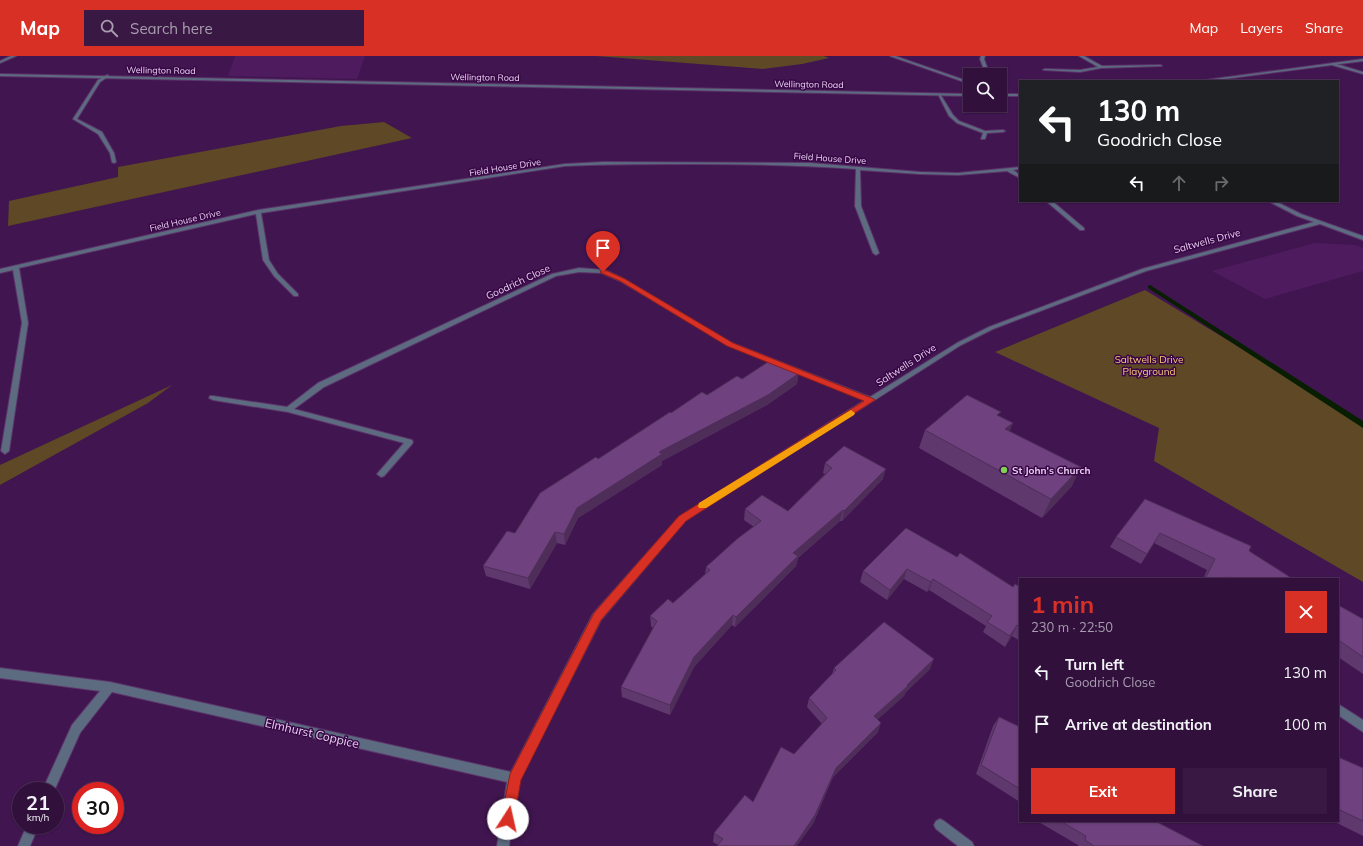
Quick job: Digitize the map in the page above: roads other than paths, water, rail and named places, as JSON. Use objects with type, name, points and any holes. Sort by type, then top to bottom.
[{"type":"street","points":[[0,62],[14,56]]},
{"type":"street","points":[[892,56],[963,81]]},
{"type":"street","points":[[983,56],[982,59],[985,68]]},
{"type":"street","points":[[1080,56],[1101,67]]},
{"type":"street","points":[[1208,80],[1363,60]]},
{"type":"street","points":[[1333,64],[1363,73]]},
{"type":"street","points":[[1045,70],[1080,70],[1101,67],[1160,66]]},
{"type":"street","name":"Wellington Road","points":[[0,75],[107,76],[963,95]]},
{"type":"street","points":[[107,76],[99,80],[75,119],[100,133],[112,153],[114,162]]},
{"type":"street","points":[[940,95],[951,116],[958,122],[984,132],[1003,131]]},
{"type":"street","points":[[1007,96],[1019,95]]},
{"type":"street","points":[[983,138],[984,132]]},
{"type":"street","name":"Field House Drive","points":[[0,271],[258,212],[565,166],[595,163],[810,164],[928,174],[958,174],[1019,168]]},
{"type":"street","points":[[858,168],[858,206],[876,253]]},
{"type":"street","points":[[1008,169],[1019,176]]},
{"type":"street","points":[[1050,202],[1082,229]]},
{"type":"street","points":[[1273,202],[1318,223],[1363,238]]},
{"type":"street","points":[[258,212],[266,260],[276,275],[296,295]]},
{"type":"street","name":"Saltwells Drive","points":[[503,846],[514,778],[598,617],[682,519],[959,344],[991,328],[1144,270],[1318,223]]},
{"type":"street","points":[[5,450],[25,323],[16,267]]},
{"type":"street","name":"Goodrich Close","points":[[288,410],[321,385],[554,275],[579,270],[610,274],[730,344],[871,400]]},
{"type":"street","points":[[213,398],[288,410],[409,442],[381,474]]},
{"type":"street","name":"Elmhurst Coppice","points":[[0,673],[110,687],[514,778]]},
{"type":"street","points":[[52,782],[76,729],[110,687]]},
{"type":"street","points":[[1339,710],[1363,727]]},
{"type":"street","points":[[940,825],[968,846]]},
{"type":"street","points":[[24,846],[29,834]]},
{"type":"waterway","points":[[1150,287],[1363,425]]},
{"type":"place","name":"St John's Church","points":[[1004,470]]},
{"type":"park label","name":"Saltwells Drive Playground","points":[[1149,364]]}]
